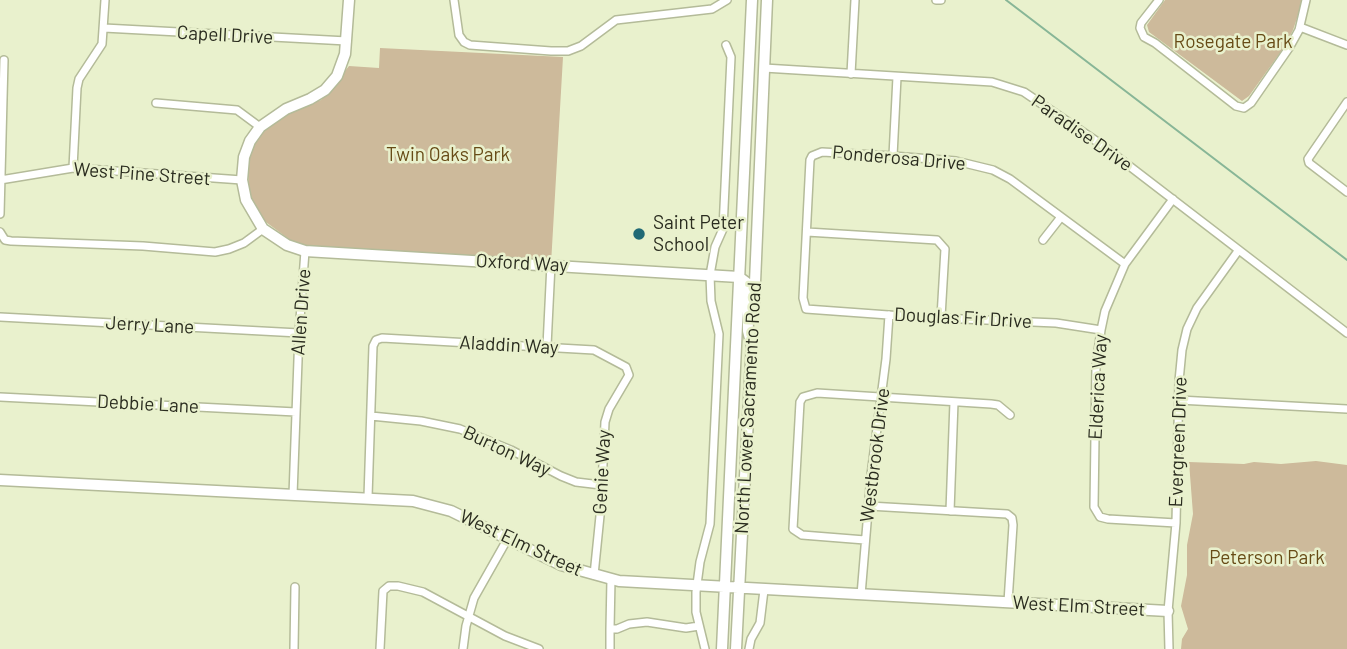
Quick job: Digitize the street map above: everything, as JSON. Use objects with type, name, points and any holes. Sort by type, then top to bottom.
[{"type":"street","points":[[73,168],[77,88],[79,79],[98,52],[104,28],[105,0]]},
{"type":"street","name":"Allen Drive","points":[[293,495],[305,251],[287,245],[263,229],[246,200],[242,180],[244,157],[250,141],[260,127],[286,109],[325,90],[337,76],[347,41],[348,0]]},
{"type":"street","points":[[454,0],[459,35],[470,45],[568,51],[581,46],[616,20],[712,9],[727,0]]},
{"type":"street","name":"North Lower Sacramento Road","points":[[722,649],[752,0]]},
{"type":"street","name":"North Lower Sacramento Road","points":[[736,649],[767,0]]},
{"type":"street","points":[[851,74],[855,0]]},
{"type":"street","points":[[936,0],[941,0]]},
{"type":"street","points":[[1159,0],[1141,23],[1144,37],[1236,106],[1244,108],[1251,103],[1289,48],[1300,27],[1306,0]]},
{"type":"street","points":[[1300,27],[1347,45]]},
{"type":"street","name":"Capell Drive","points":[[104,28],[347,41]]},
{"type":"street","points":[[750,40],[754,62],[765,68]]},
{"type":"street","points":[[705,649],[696,612],[696,585],[699,562],[710,524],[719,334],[712,307],[710,275],[715,247],[723,229],[732,57],[726,45]]},
{"type":"street","points":[[0,214],[4,60]]},
{"type":"street","name":"Paradise Drive","points":[[765,68],[992,82],[1024,92],[1102,145],[1347,332]]},
{"type":"street","points":[[893,156],[897,77]]},
{"type":"street","points":[[1347,102],[1308,159],[1309,163],[1347,191]]},
{"type":"street","points":[[156,103],[237,110],[260,127]]},
{"type":"street","name":"Ponderosa Drive","points":[[807,232],[811,158],[822,152],[956,161],[993,170],[1010,179],[1125,264]]},
{"type":"street","name":"West Pine Street","points":[[1,180],[73,168],[242,180]]},
{"type":"street","name":"Elderica Way","points":[[1173,199],[1125,264],[1105,311],[1096,366],[1094,510],[1100,517],[1108,519],[1176,523]]},
{"type":"street","points":[[1042,240],[1061,217]]},
{"type":"street","points":[[2,235],[11,241],[143,246],[215,252],[244,243],[263,229]]},
{"type":"street","points":[[807,232],[937,240],[945,250],[941,317]]},
{"type":"street","name":"Douglas Fir Drive","points":[[807,232],[803,305],[811,310],[1056,323],[1101,330]]},
{"type":"street","name":"Oxford Way","points":[[305,251],[740,277]]},
{"type":"street","name":"Evergreen Drive","points":[[1169,649],[1168,611],[1176,523],[1182,350],[1191,319],[1238,251]]},
{"type":"street","points":[[547,346],[551,264]]},
{"type":"street","points":[[740,277],[747,283],[748,331],[752,346]]},
{"type":"street","name":"Westbrook Drive","points":[[861,595],[889,315]]},
{"type":"street","name":"Jerry Lane","points":[[0,317],[299,333]]},
{"type":"street","name":"Aladdin Way","points":[[370,416],[373,346],[379,339],[594,350],[626,367],[629,375]]},
{"type":"street","name":"Genie Way","points":[[594,575],[606,417],[629,375]]},
{"type":"street","points":[[865,540],[808,536],[796,533],[793,529],[800,402],[803,397],[817,393],[998,405],[1010,415]]},
{"type":"street","name":"Debbie Lane","points":[[0,397],[296,412]]},
{"type":"street","points":[[1179,400],[1347,409]]},
{"type":"street","points":[[950,511],[954,402]]},
{"type":"street","points":[[368,497],[370,416]]},
{"type":"street","name":"Burton Way","points":[[370,416],[421,421],[460,429],[511,450],[561,477],[601,485]]},
{"type":"street","name":"West Elm Street","points":[[0,480],[413,501],[451,511],[561,565],[611,579],[738,589],[1168,611]]},
{"type":"street","points":[[869,506],[1007,514],[1012,518],[1013,525],[1008,602]]},
{"type":"street","points":[[463,649],[468,615],[488,570],[508,538]]},
{"type":"street","points":[[610,649],[611,579]]},
{"type":"street","points":[[380,649],[381,598],[386,588],[393,586],[423,592],[505,636],[539,649]]},
{"type":"street","points":[[294,649],[295,587]]},
{"type":"street","points":[[749,649],[760,622],[764,590]]},
{"type":"street","points":[[610,629],[647,622],[686,628],[699,626]]},
{"type":"green space","name":"Rosegate Park","points":[[1165,0],[1303,0],[1285,46],[1249,96],[1242,101],[1149,32],[1147,25]]},
{"type":"green space","name":"Twin Oaks Park","points":[[380,48],[563,57],[551,264],[305,251],[251,211],[246,152],[273,116],[321,100],[349,66],[379,68]]},
{"type":"green space","name":"Peterson Park","points":[[1316,461],[1347,465],[1347,649],[1181,649],[1182,639],[1188,629],[1181,606],[1193,514],[1189,462],[1281,464]]},
{"type":"waterway","points":[[1006,0],[1347,260]]},
{"type":"place","name":"Saint Peter School","points":[[639,234]]}]
